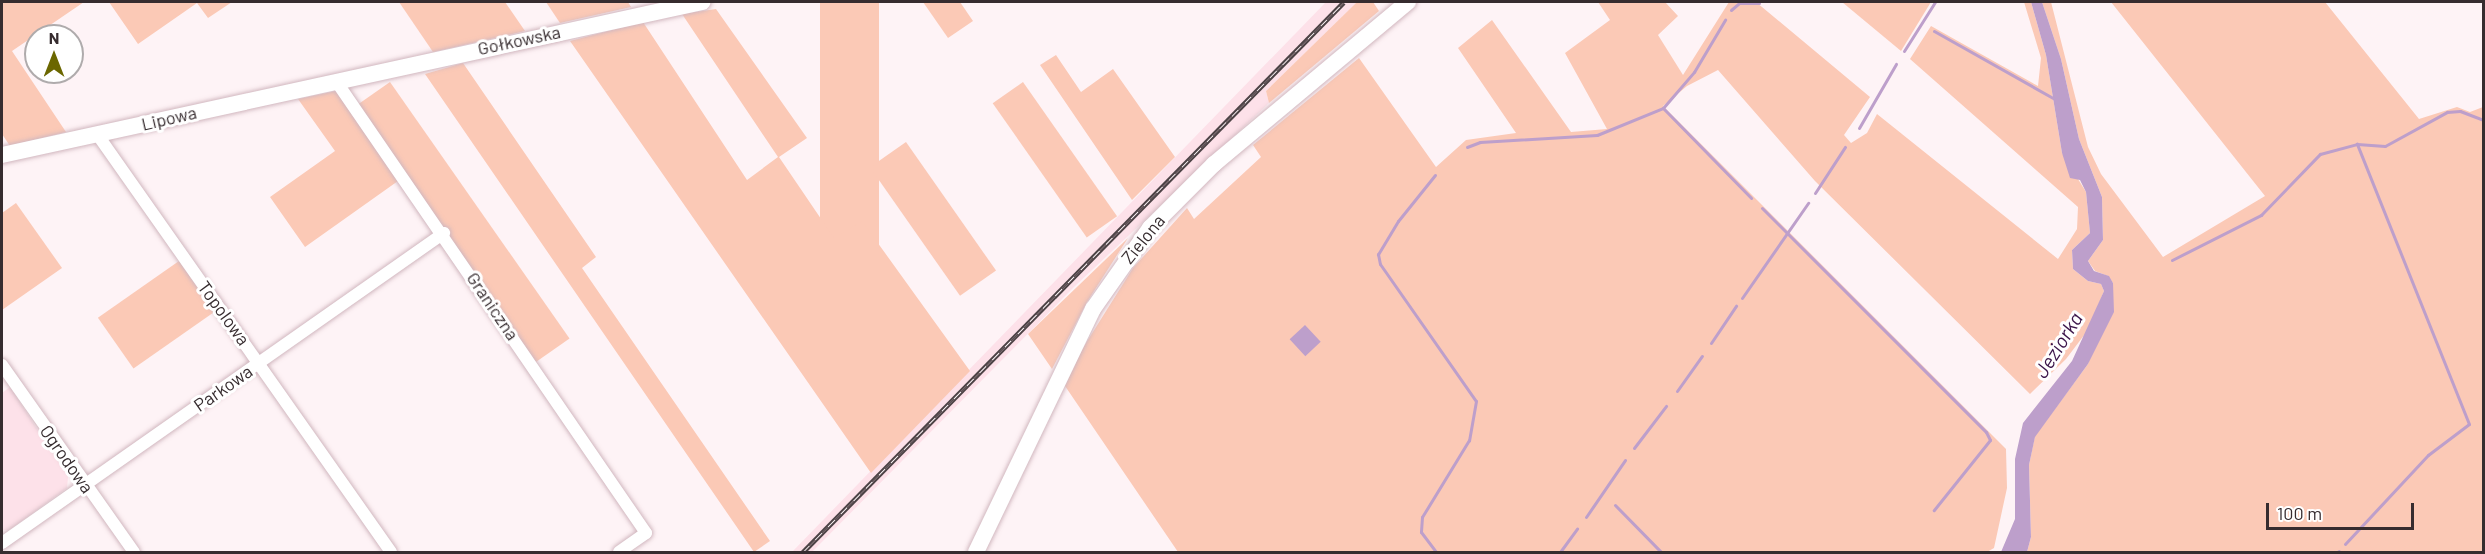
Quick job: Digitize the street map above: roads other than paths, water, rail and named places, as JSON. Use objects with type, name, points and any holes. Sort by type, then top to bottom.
[{"type":"street","name":"Gołkowska","points":[[336,81],[702,2]]},
{"type":"street","name":"Zielona","points":[[976,552],[1066,360],[1103,292],[1144,236],[1214,164],[1408,2]]},
{"type":"street","name":"Lipowa","points":[[2,154],[336,81]]},
{"type":"street","name":"Graniczna","points":[[336,81],[444,233],[646,533],[619,552]]},
{"type":"street","name":"Topolowa","points":[[97,134],[392,552]]},
{"type":"street","name":"Parkowa","points":[[2,543],[444,233]]},
{"type":"street","name":"Ogrodowa","points":[[2,365],[134,552]]},
{"type":"waterway","points":[[1904,51],[1935,2]]},
{"type":"waterway","points":[[1731,10],[1739,3],[1759,3]]},
{"type":"waterway","points":[[1663,108],[1694,72],[1725,20]]},
{"type":"waterway","points":[[1934,31],[2053,98]]},
{"type":"waterway","points":[[1859,128],[1896,64]]},
{"type":"waterway","points":[[1467,147],[1480,142],[1597,135],[1663,108],[1751,198]]},
{"type":"waterway","points":[[2172,260],[2261,215],[2320,154],[2357,144],[2385,146],[2447,112],[2460,111],[2484,120]]},
{"type":"waterway","points":[[2345,544],[2428,455],[2469,424],[2357,144]]},
{"type":"waterway","points":[[1815,193],[1845,147]]},
{"type":"waterway","points":[[1435,175],[1398,221],[1378,254],[1380,264],[1476,401],[1469,440],[1422,517],[1421,532],[1436,552]]},
{"type":"waterway","points":[[1742,298],[1808,203]]},
{"type":"waterway","points":[[1762,208],[1986,432],[1990,440],[1934,510]]},
{"type":"waterway","points":[[1711,343],[1736,306]]},
{"type":"waterway","points":[[1677,391],[1702,356]]},
{"type":"waterway","points":[[1634,448],[1666,406]]},
{"type":"waterway","points":[[1586,517],[1625,460]]},
{"type":"waterway","points":[[1615,505],[1661,552]]},
{"type":"waterway","points":[[1560,552],[1577,529]]},
{"type":"railway","points":[[803,552],[1344,2]]},
{"type":"water label","name":"Jeziorka","points":[[2058,345]]}]
